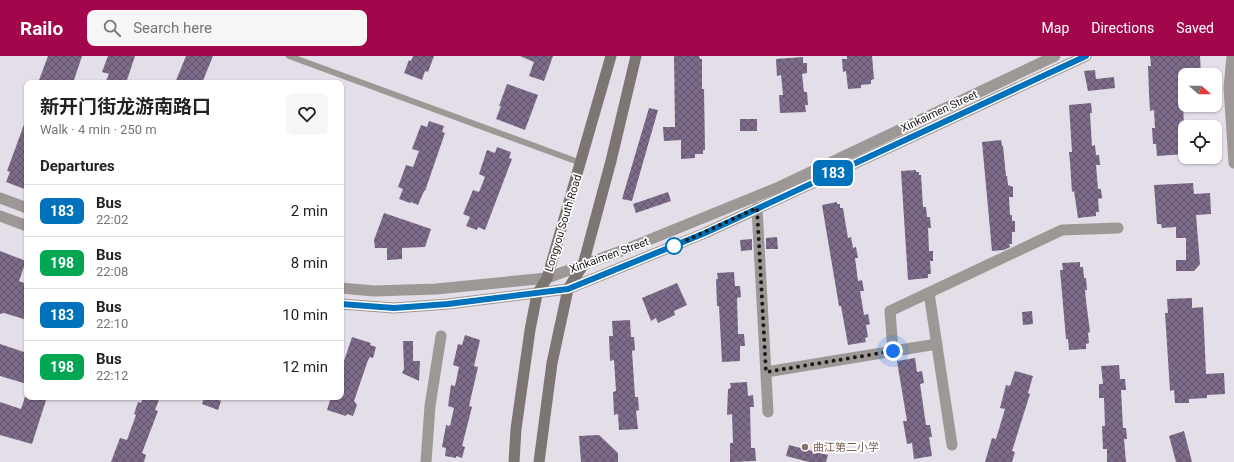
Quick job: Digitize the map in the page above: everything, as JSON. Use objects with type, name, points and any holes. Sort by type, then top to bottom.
[{"type":"main road","name":"Longyou South Road","points":[[514,462],[521,388],[537,294],[547,278],[611,56]]},
{"type":"main road","points":[[539,462],[552,363],[568,289],[583,265],[611,161],[636,56]]},
{"type":"street","name":"Xinkaimen Street","points":[[344,288],[374,291],[436,289],[547,278],[700,220],[779,187],[1055,56]]},
{"type":"street","name":"Xinkaimen Street","points":[[344,304],[394,308],[448,304],[568,289],[675,246],[1086,56]]},
{"type":"street","points":[[1232,56],[1229,88],[1234,163]]},
{"type":"street","points":[[0,198],[24,207]]},
{"type":"street","points":[[757,208],[768,412]]},
{"type":"street","points":[[0,216],[24,225]]},
{"type":"street","points":[[893,351],[890,311],[1062,230],[1118,228]]},
{"type":"street","points":[[928,293],[952,445]]},
{"type":"street","points":[[426,462],[430,406],[441,336]]},
{"type":"street","points":[[766,372],[937,344]]},
{"type":"lane","points":[[289,56],[581,163]]},
{"type":"building","points":[[48,56],[82,56],[74,80],[39,80]]},
{"type":"building","points":[[108,56],[135,56],[127,80],[106,80],[109,74],[102,72]]},
{"type":"building","points":[[186,56],[213,56],[203,80],[176,80]]},
{"type":"building","points":[[413,56],[434,56],[428,72],[425,71],[422,80],[404,73],[409,60],[411,61]]},
{"type":"building","points":[[520,56],[553,56],[544,81],[529,76],[534,62]]},
{"type":"building","points":[[674,56],[699,56],[700,59],[702,59],[705,150],[703,150],[703,154],[695,154],[695,158],[681,159],[681,140],[664,141],[663,127],[675,127]]},
{"type":"building","points":[[847,56],[872,56],[874,79],[871,80],[871,84],[861,85],[861,88],[848,89],[846,71],[843,72],[842,59],[847,59]]},
{"type":"building","points":[[1150,56],[1200,56],[1201,68],[1178,68],[1178,112],[1183,112],[1184,120],[1178,120],[1178,154],[1157,156],[1156,144],[1153,144],[1152,128],[1155,128],[1154,110],[1150,111],[1148,66],[1151,66]]},
{"type":"building","points":[[803,57],[803,63],[807,63],[807,73],[802,74],[804,92],[807,92],[808,105],[805,105],[806,112],[780,113],[779,95],[783,95],[781,75],[777,76],[776,59]]},
{"type":"building","points":[[1095,70],[1096,79],[1114,77],[1115,88],[1088,91],[1084,71]]},
{"type":"building","points":[[507,84],[538,95],[525,130],[496,119]]},
{"type":"building","points":[[1091,103],[1092,113],[1090,113],[1092,146],[1095,145],[1096,155],[1099,155],[1100,165],[1096,165],[1098,189],[1101,189],[1102,198],[1098,199],[1099,212],[1096,212],[1096,216],[1078,218],[1074,191],[1072,192],[1069,152],[1072,152],[1069,105]]},
{"type":"building","points":[[649,108],[658,110],[632,201],[622,199]]},
{"type":"building","points":[[740,119],[757,119],[757,131],[740,131]]},
{"type":"building","points":[[429,121],[444,126],[442,132],[445,133],[425,191],[418,205],[399,199],[403,189],[398,187],[406,165],[413,167],[419,151],[412,149],[421,125],[427,127]]},
{"type":"building","points":[[24,124],[24,189],[6,182],[10,172],[7,171]]},
{"type":"building","points":[[1001,140],[1008,185],[1013,187],[1013,197],[1009,197],[1010,215],[1012,215],[1012,221],[1015,221],[1015,232],[1012,232],[1012,244],[1009,244],[1010,247],[1004,250],[992,251],[982,142]]},
{"type":"building","points":[[497,147],[511,152],[509,158],[512,159],[485,230],[478,227],[477,230],[466,226],[470,217],[463,214],[473,190],[479,192],[485,177],[479,174],[487,150],[495,153]]},
{"type":"building","points":[[916,170],[916,172],[919,172],[919,175],[921,175],[923,207],[926,207],[927,217],[930,217],[931,228],[928,228],[929,251],[933,251],[933,261],[930,261],[931,274],[928,274],[928,278],[908,280],[901,171]]},
{"type":"building","points":[[1193,183],[1194,194],[1210,193],[1211,214],[1196,215],[1200,264],[1194,271],[1176,271],[1176,260],[1186,260],[1186,238],[1176,238],[1176,227],[1162,228],[1161,224],[1157,224],[1154,185]]},
{"type":"building","points":[[668,192],[671,201],[636,213],[633,204]]},
{"type":"building","points":[[837,202],[837,204],[840,204],[840,208],[843,208],[848,238],[851,237],[853,248],[856,247],[858,258],[855,258],[858,281],[862,280],[864,291],[860,291],[864,315],[868,314],[870,324],[866,325],[868,337],[865,338],[866,342],[848,345],[841,306],[839,306],[822,205]]},
{"type":"building","points":[[384,213],[431,229],[425,247],[402,248],[402,259],[387,260],[387,248],[375,248],[374,240]]},
{"type":"building","points":[[777,237],[778,249],[766,249],[766,238]]},
{"type":"building","points":[[752,239],[752,250],[741,251],[740,240]]},
{"type":"building","points":[[0,251],[24,260],[24,267],[19,281],[24,283],[24,319],[4,313],[0,314]]},
{"type":"building","points":[[1080,262],[1080,267],[1083,267],[1084,278],[1086,278],[1087,290],[1085,290],[1090,332],[1088,333],[1089,343],[1086,344],[1086,349],[1069,350],[1068,339],[1066,339],[1060,270],[1063,270],[1062,263]]},
{"type":"building","points":[[734,272],[735,286],[740,286],[741,297],[737,298],[738,334],[744,334],[745,346],[740,346],[740,361],[722,362],[716,279],[718,279],[717,273]]},
{"type":"building","points":[[677,283],[687,305],[674,311],[675,315],[658,323],[656,318],[651,321],[642,298]]},
{"type":"building","points":[[1192,298],[1192,308],[1203,307],[1206,374],[1224,373],[1225,394],[1207,395],[1207,398],[1189,399],[1189,403],[1175,403],[1174,390],[1170,391],[1165,313],[1168,313],[1167,299]]},
{"type":"building","points":[[1032,311],[1033,324],[1023,325],[1022,312]]},
{"type":"building","points":[[630,320],[631,337],[634,337],[635,350],[632,351],[635,397],[638,397],[639,410],[636,411],[638,429],[619,430],[618,414],[614,415],[613,392],[616,391],[614,360],[610,361],[609,336],[613,336],[612,321]]},
{"type":"building","points":[[465,335],[480,340],[474,366],[478,367],[469,406],[472,407],[462,446],[465,447],[462,458],[456,456],[456,458],[445,456],[446,448],[442,447],[446,425],[450,426],[454,408],[448,406],[451,385],[455,386],[459,367],[453,365],[458,344],[462,345]]},
{"type":"building","points":[[352,337],[371,343],[370,345],[376,347],[373,358],[370,357],[368,360],[354,401],[357,405],[353,416],[347,414],[346,416],[327,410],[330,400],[344,400],[344,361]]},
{"type":"building","points":[[403,341],[413,341],[413,361],[420,361],[419,381],[402,373],[404,369]]},
{"type":"building","points":[[0,344],[24,352],[24,383],[0,376]]},
{"type":"building","points":[[915,358],[917,372],[922,371],[924,383],[920,384],[926,425],[930,425],[932,437],[929,437],[932,456],[914,459],[912,443],[907,444],[903,421],[907,421],[897,361]]},
{"type":"building","points":[[1119,365],[1120,379],[1125,379],[1126,390],[1121,390],[1123,428],[1126,428],[1127,439],[1124,439],[1126,462],[1107,462],[1107,449],[1103,449],[1102,426],[1105,426],[1104,398],[1099,398],[1099,384],[1103,384],[1101,366]]},
{"type":"building","points":[[1015,371],[1033,376],[1028,393],[1030,394],[1012,451],[1015,452],[1012,462],[985,462],[992,438],[996,439],[1005,409],[1000,408],[1006,385],[1010,386]]},
{"type":"building","points":[[747,382],[748,396],[753,395],[754,407],[750,407],[751,448],[755,448],[756,461],[730,462],[730,443],[733,443],[732,414],[727,415],[728,389],[731,388],[730,383]]},
{"type":"building","points":[[24,400],[46,400],[32,444],[0,435],[0,402],[21,409]]},
{"type":"building","points":[[142,400],[159,400],[155,410],[158,411],[142,453],[146,455],[144,462],[111,462],[120,438],[127,440],[136,415],[134,414],[138,402],[141,403]]},
{"type":"building","points":[[203,400],[221,401],[218,410],[202,404]]},
{"type":"building","points":[[1184,431],[1192,462],[1176,462],[1169,436]]},
{"type":"building","points":[[599,435],[618,453],[618,462],[581,462],[579,436]]},
{"type":"building","points":[[789,445],[828,455],[826,462],[809,462],[786,456]]},
{"type":"bus line","name":"183","points":[[344,304],[394,308],[448,304],[568,289],[705,233],[1086,56]]},
{"type":"place","name":"曲江第二小学","points":[[805,447]]},
{"type":"route","points":[[674,246],[757,208],[766,372],[893,351]]}]
